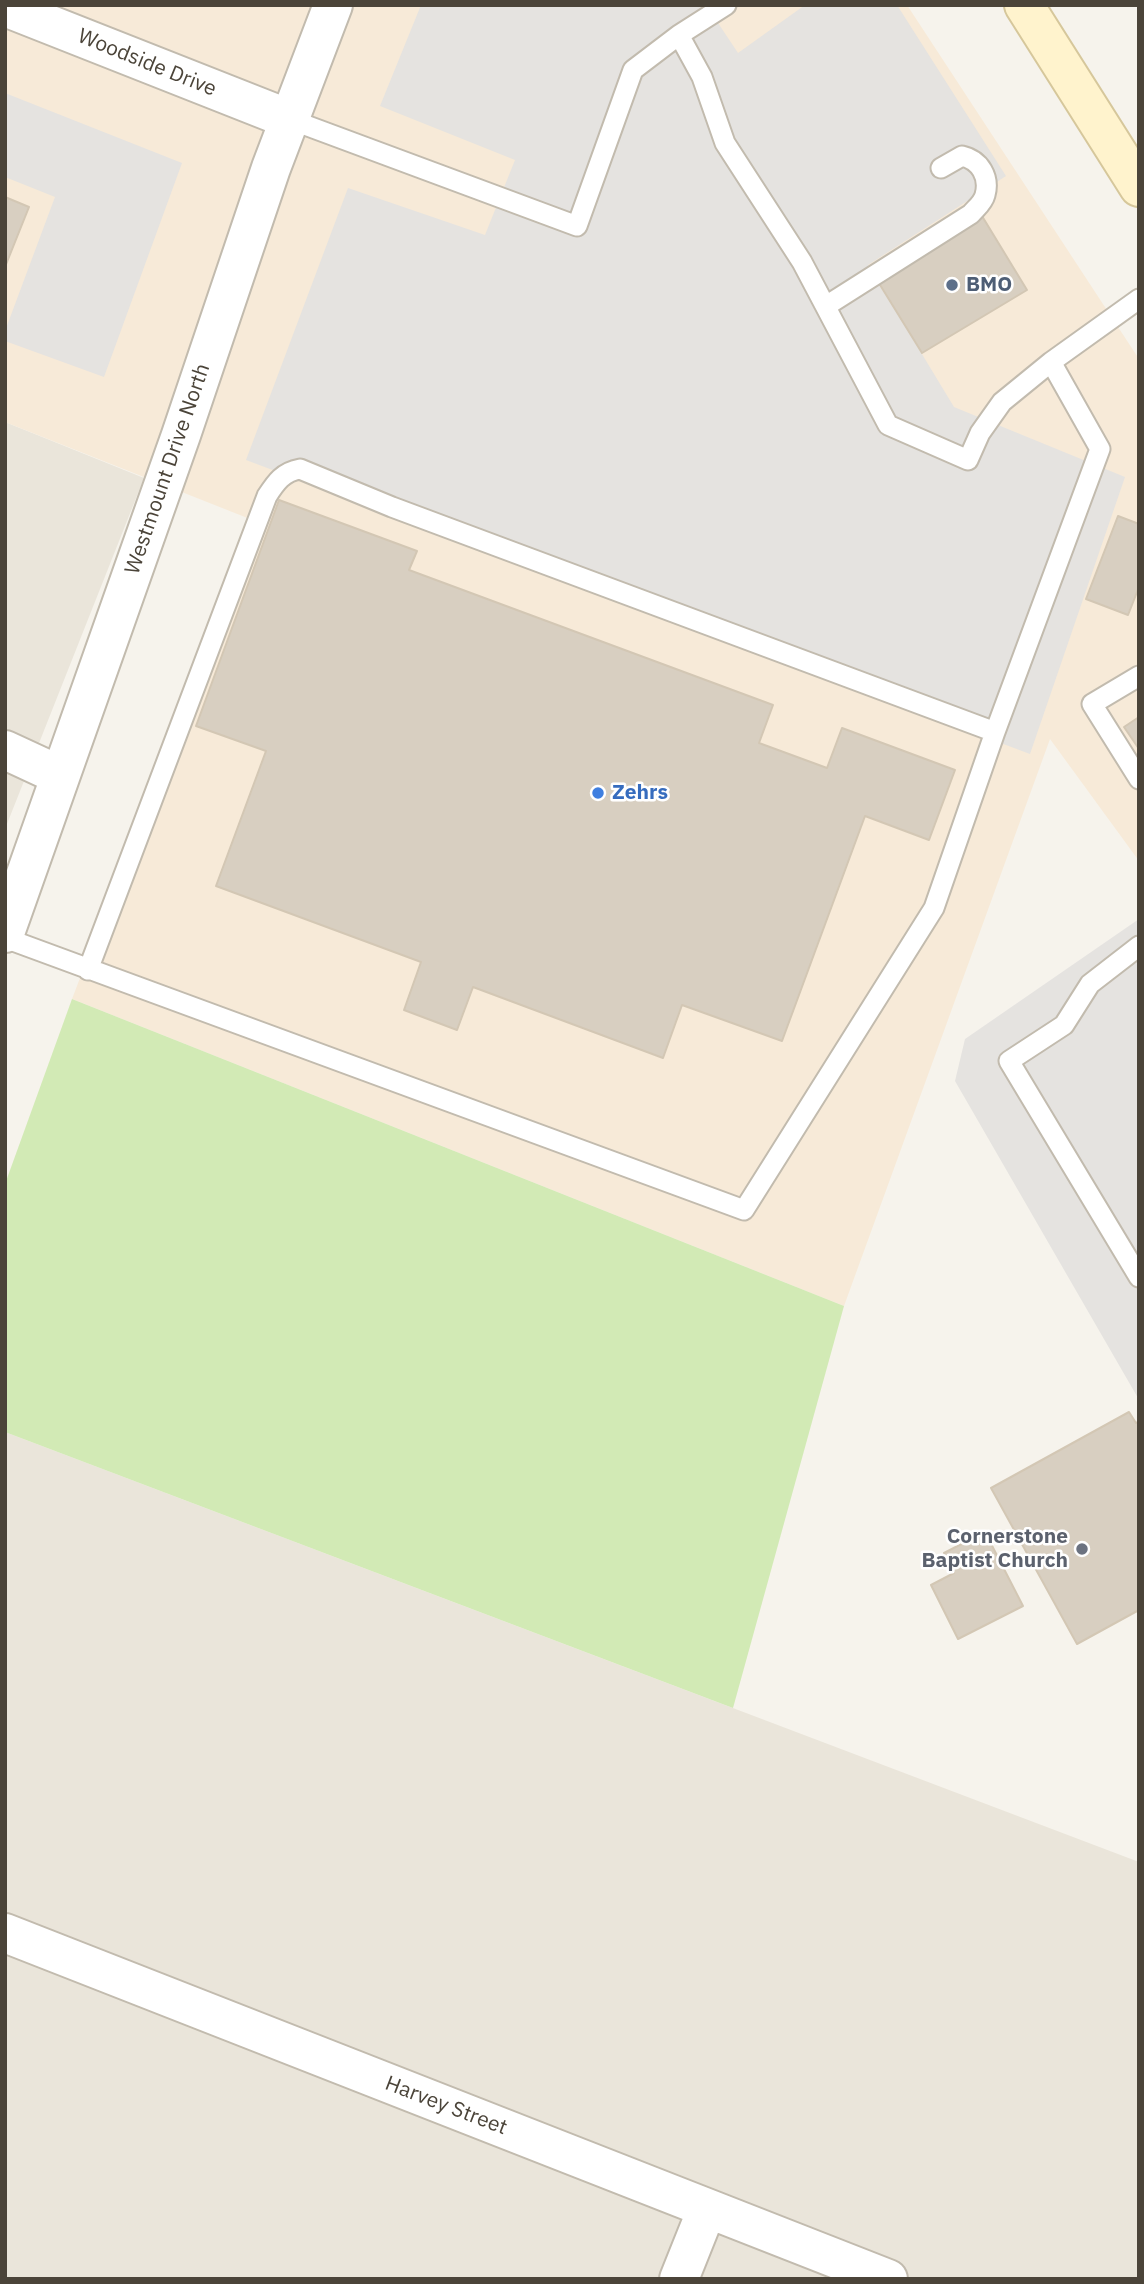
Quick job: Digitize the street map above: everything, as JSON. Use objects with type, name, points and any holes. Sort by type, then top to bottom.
[{"type":"main road","points":[[1024,5],[1139,187]]},
{"type":"street","name":"Westmount Drive North","points":[[5,936],[289,119],[333,5]]},
{"type":"street","name":"Woodside Drive","points":[[5,7],[289,119]]},
{"type":"street","points":[[5,750],[59,775]]},
{"type":"street","name":"Harvey Street","points":[[5,1933],[888,2279]]},
{"type":"street","points":[[679,2279],[707,2209]]},
{"type":"lane","points":[[289,119],[577,226],[633,70],[679,35],[726,5]]},
{"type":"lane","points":[[679,35],[702,77],[725,143],[802,262],[888,425],[968,460],[980,433],[1002,402],[1051,362],[1139,299]]},
{"type":"lane","points":[[826,306],[971,214],[981,203],[985,195],[986,178],[972,159],[962,156],[941,168]]},
{"type":"lane","points":[[5,936],[88,970],[744,1210],[933,908],[1100,449],[1051,362]]},
{"type":"lane","points":[[88,970],[267,496],[278,480],[290,471],[300,469],[392,507],[995,732]]},
{"type":"lane","points":[[1139,676],[1092,704],[1139,779]]},
{"type":"lane","points":[[1139,946],[1090,984],[1064,1025],[1009,1061],[1139,1277]]},
{"type":"shaded area","points":[[5,5],[907,5],[1139,359],[1139,861],[1050,739],[844,1306],[72,999],[255,521],[5,422]]},
{"type":"shaded area","points":[[421,5],[706,5],[738,53],[805,5],[897,5],[1006,176],[868,265],[954,407],[1125,477],[1030,754],[246,460],[348,188],[485,235],[515,160],[380,106]]},
{"type":"shaded area","points":[[5,93],[182,163],[104,377],[5,341],[5,331],[55,197],[5,177]]},
{"type":"shaded area","points":[[5,422],[144,478],[5,829]]},
{"type":"shaded area","points":[[1139,919],[1138,1398],[955,1081],[965,1039]]},
{"type":"shaded area","points":[[5,1432],[1139,1862],[1139,2279],[5,2279]]},
{"type":"green space","points":[[72,999],[844,1306],[733,1708],[5,1432],[5,1184]]},
{"type":"building","points":[[5,197],[29,207],[5,267]]},
{"type":"building","name":"BMO","points":[[982,216],[1027,290],[922,353],[877,280]]},
{"type":"building","name":"Zehrs","points":[[279,500],[417,551],[409,570],[773,705],[759,743],[827,768],[842,728],[955,770],[929,840],[865,816],[782,1041],[682,1005],[663,1058],[473,987],[457,1030],[404,1010],[421,962],[216,886],[266,751],[196,726]]},
{"type":"building","points":[[1118,516],[1139,524],[1139,587],[1128,615],[1086,599]]},
{"type":"building","points":[[1139,717],[1139,749],[1124,727]]},
{"type":"building","name":"Cornerstone Baptist Church","points":[[1129,1412],[1136,1423],[1139,1421],[1139,1610],[1077,1644],[991,1488]]},
{"type":"building","points":[[985,1532],[1023,1606],[958,1639],[931,1585],[954,1573],[944,1553]]},
{"type":"place","name":"BMO","points":[[952,285]]},
{"type":"place","name":"Zehrs","points":[[598,793]]},
{"type":"place","name":"Cornerstone Baptist Church","points":[[1082,1549]]}]
